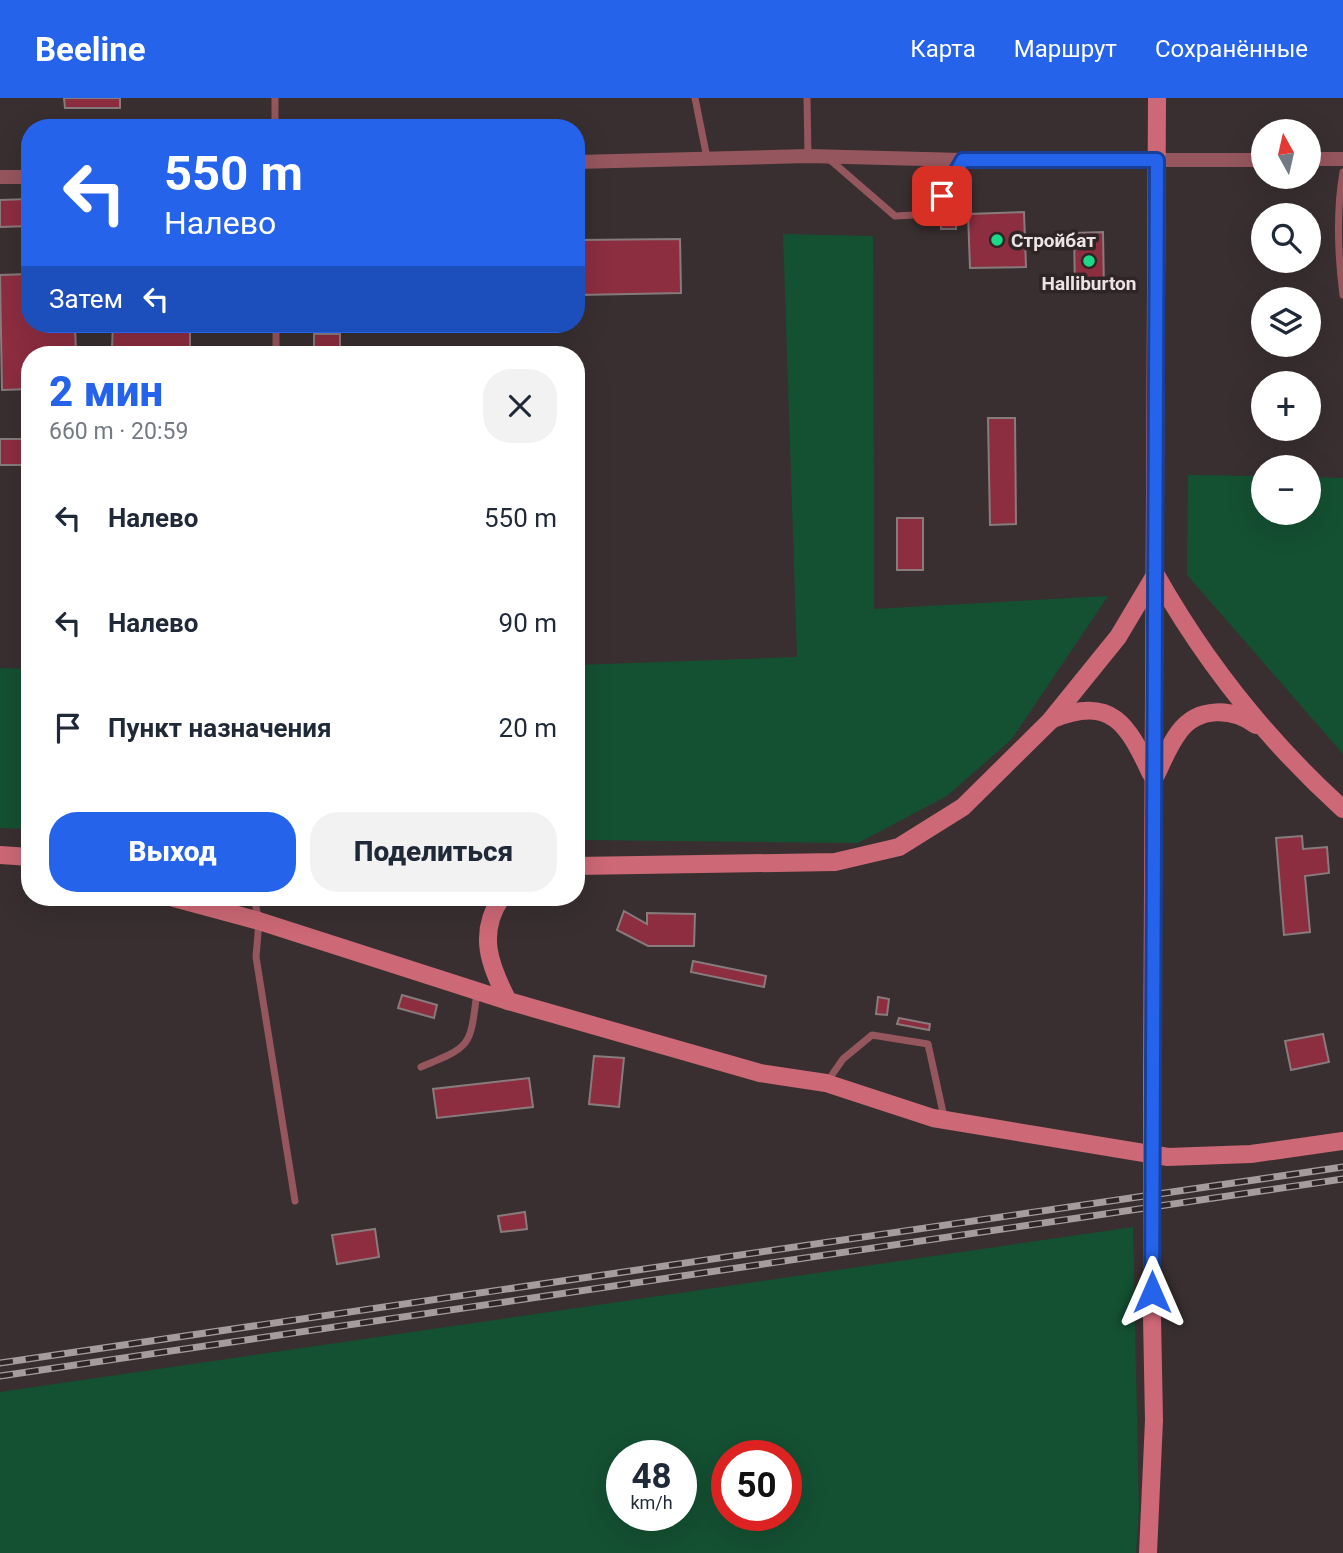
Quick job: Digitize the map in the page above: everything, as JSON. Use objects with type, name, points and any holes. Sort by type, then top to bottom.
[{"type":"main road","points":[[1148,1553],[1154,1420],[1152,1091],[1157,98]]},
{"type":"main road","points":[[585,866],[835,862],[899,847],[963,807],[1050,721],[1118,637],[1156,575]]},
{"type":"main road","points":[[1156,575],[1177,614],[1210,661],[1273,738],[1343,809]]},
{"type":"main road","points":[[1050,721],[1086,709],[1112,715],[1135,740],[1154,780]]},
{"type":"main road","points":[[1154,780],[1180,730],[1199,716],[1235,713],[1273,738]]},
{"type":"main road","points":[[0,855],[21,856]]},
{"type":"main road","points":[[204,906],[259,921],[508,1001],[760,1073],[826,1083],[944,1120],[1168,1157],[1251,1154],[1343,1141]]},
{"type":"main road","points":[[497,906],[491,917],[488,935],[490,966],[508,1001]]},
{"type":"street","points":[[585,162],[808,156],[963,160],[1251,160]]},
{"type":"street","points":[[1321,159],[1343,159]]},
{"type":"street","points":[[0,177],[21,177]]},
{"type":"lane","points":[[275,98],[275,119]]},
{"type":"lane","points":[[695,98],[707,158]]},
{"type":"lane","points":[[807,98],[808,156]]},
{"type":"lane","points":[[828,158],[895,216],[932,214],[963,160]]},
{"type":"lane","points":[[1343,172],[1339,192],[1339,236],[1343,295]]},
{"type":"lane","points":[[256,906],[259,921],[256,957],[295,1201]]},
{"type":"lane","points":[[421,1067],[464,1048],[472,1034],[477,991]]},
{"type":"lane","points":[[826,1083],[843,1059],[872,1035],[928,1044],[944,1120]]},
{"type":"green space","points":[[783,234],[873,236],[874,609],[1108,596],[1012,739],[947,796],[858,843],[585,840],[585,665],[797,657]]},
{"type":"green space","points":[[1188,475],[1251,476],[1251,525],[1321,525],[1321,477],[1343,478],[1343,754],[1187,575]]},
{"type":"green space","points":[[0,668],[21,669],[21,829],[0,828]]},
{"type":"green space","points":[[1133,1227],[1139,1511],[1136,1553],[0,1553],[0,1392]]},
{"type":"building","points":[[64,98],[120,98],[120,108],[65,108]]},
{"type":"building","points":[[21,199],[21,226],[0,227],[0,200]]},
{"type":"building","name":"Стройбат","points":[[1024,212],[1026,267],[970,268],[968,214]]},
{"type":"building","points":[[941,214],[956,214],[956,229],[941,229]]},
{"type":"building","name":"Halliburton","points":[[1103,232],[1104,290],[1075,290],[1074,233]]},
{"type":"building","points":[[680,239],[681,293],[585,295],[585,240]]},
{"type":"building","points":[[21,274],[21,333],[75,333],[76,346],[21,346],[21,389],[2,390],[0,275]]},
{"type":"building","points":[[113,333],[190,333],[190,346],[112,346]]},
{"type":"building","points":[[314,334],[340,334],[340,346],[314,346]]},
{"type":"building","points":[[988,418],[1015,418],[1016,524],[990,525]]},
{"type":"building","points":[[0,439],[21,439],[21,465],[0,465]]},
{"type":"building","points":[[897,518],[923,518],[923,570],[897,570]]},
{"type":"building","points":[[1302,836],[1303,849],[1327,847],[1329,873],[1305,876],[1310,932],[1284,935],[1276,838]]},
{"type":"building","points":[[624,911],[647,924],[647,913],[695,914],[694,946],[648,946],[617,930]]},
{"type":"building","points":[[693,961],[766,976],[764,987],[691,972]]},
{"type":"building","points":[[402,995],[437,1005],[434,1018],[398,1008]]},
{"type":"building","points":[[878,997],[889,999],[887,1015],[876,1014]]},
{"type":"building","points":[[899,1018],[930,1024],[929,1030],[897,1024]]},
{"type":"building","points":[[1323,1034],[1329,1062],[1291,1070],[1285,1041]]},
{"type":"building","points":[[594,1056],[624,1058],[619,1107],[589,1104]]},
{"type":"building","points":[[529,1078],[533,1107],[437,1118],[433,1089]]},
{"type":"building","points":[[525,1212],[527,1229],[501,1232],[498,1216]]},
{"type":"building","points":[[375,1229],[379,1257],[337,1264],[332,1235]]},
{"type":"railway","points":[[0,1363],[1343,1167]]},
{"type":"railway","points":[[0,1376],[1343,1179]]},
{"type":"place","name":"Стройбат","points":[[997,240]]},
{"type":"place","name":"Halliburton","points":[[1089,261]]},
{"type":"route","points":[[942,196],[963,160],[1157,160],[1152,1292]]}]
